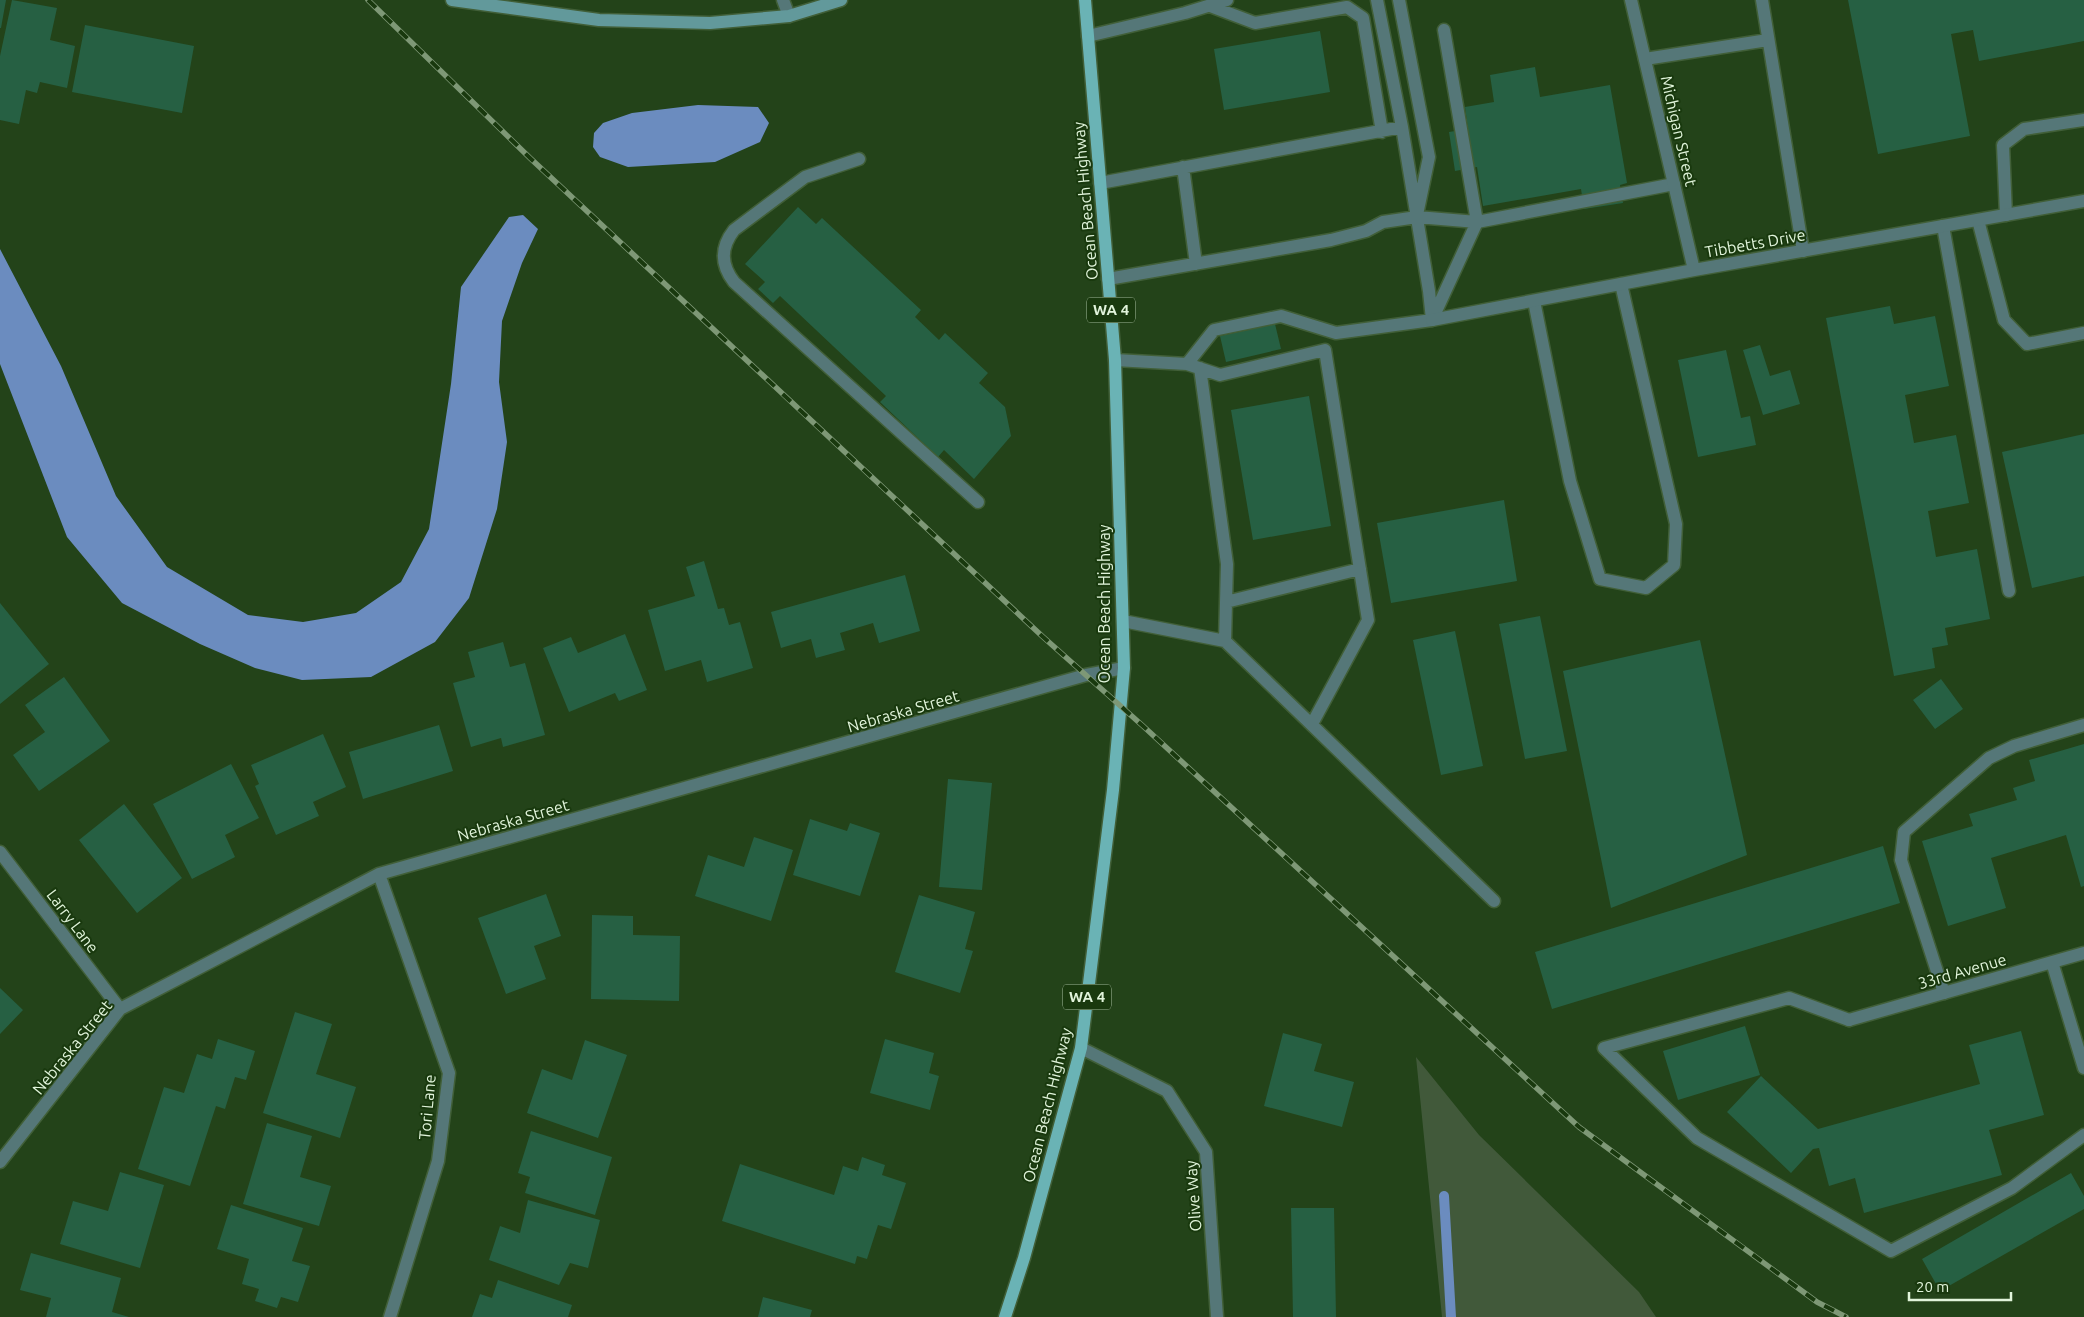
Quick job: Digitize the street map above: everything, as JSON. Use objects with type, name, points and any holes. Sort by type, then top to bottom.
[{"type":"main road","name":"Ocean Beach Highway","points":[[1005,1317],[1024,1258],[1081,1048],[1113,790],[1124,668],[1115,360],[1085,0]]},
{"type":"street","points":[[452,0],[599,20],[710,23],[789,16],[841,0]]},
{"type":"street","points":[[784,0],[789,16]]},
{"type":"street","points":[[1088,36],[1185,13],[1228,0]]},
{"type":"street","points":[[1377,0],[1402,127],[1432,320]]},
{"type":"street","points":[[1399,0],[1429,157],[1417,217]]},
{"type":"street","name":"Michigan Street","points":[[1631,0],[1694,270]]},
{"type":"street","points":[[1762,0],[1803,251]]},
{"type":"street","points":[[1210,6],[1255,23],[1347,7],[1355,12],[1363,18],[1382,132]]},
{"type":"street","points":[[1432,320],[1477,222],[1444,30]]},
{"type":"street","points":[[1645,60],[1768,40]]},
{"type":"street","points":[[2006,215],[2003,145],[2024,129],[2084,120]]},
{"type":"street","points":[[1100,183],[1402,127]]},
{"type":"street","points":[[859,159],[805,177],[734,230],[727,238],[724,248],[723,258],[726,272],[734,282],[978,502]]},
{"type":"street","points":[[1183,167],[1196,264]]},
{"type":"street","points":[[1108,279],[1331,240],[1366,231],[1383,222],[1417,217],[1477,222],[1674,184]]},
{"type":"street","name":"Tibbetts Drive","points":[[1336,333],[1432,320],[1694,270],[2084,201]]},
{"type":"street","points":[[1978,220],[2004,320],[2026,344],[2084,333]]},
{"type":"street","points":[[1943,226],[2009,591]]},
{"type":"street","points":[[1534,301],[1570,481],[1600,579],[1646,588],[1674,565],[1676,524],[1621,284]]},
{"type":"street","points":[[1225,641],[1227,564],[1193,366],[1214,330],[1281,316],[1336,333],[1325,350],[1368,620],[1312,724]]},
{"type":"street","points":[[1115,360],[1193,366],[1220,375],[1325,350]]},
{"type":"street","points":[[1226,602],[1360,569]]},
{"type":"street","points":[[1123,621],[1225,641],[1494,901]]},
{"type":"street","name":"Nebraska Street","points":[[0,1162],[120,1009],[379,874],[1086,676],[1124,668]]},
{"type":"street","points":[[1944,993],[1901,860],[1904,832],[1988,758],[2014,746],[2084,725]]},
{"type":"street","name":"Larry Lane","points":[[0,852],[120,1009]]},
{"type":"street","name":"Tori Lane","points":[[379,874],[449,1073],[438,1161],[390,1317]]},
{"type":"street","name":"33rd Avenue","points":[[2084,953],[1849,1020],[1789,998],[1604,1048],[1697,1138],[1891,1251],[2012,1188],[2084,1135]]},
{"type":"street","points":[[2052,962],[2084,1068]]},
{"type":"street","name":"Olive Way","points":[[1081,1048],[1167,1091],[1206,1152],[1217,1317]]},
{"type":"green space","points":[[1416,1057],[1479,1135],[1639,1292],[1656,1317],[1442,1317]]},
{"type":"water","points":[[698,105],[758,107],[769,123],[760,142],[715,162],[628,167],[600,157],[593,147],[594,133],[603,123],[632,113]]},
{"type":"water","points":[[523,215],[538,229],[522,263],[502,321],[499,382],[507,442],[497,509],[469,598],[435,642],[371,677],[302,680],[255,668],[200,644],[122,603],[67,537],[0,364],[0,249],[61,366],[116,496],[167,567],[248,615],[303,622],[356,613],[401,582],[429,529],[451,384],[461,287],[509,217]]},
{"type":"building","points":[[0,0],[6,0],[1,28],[0,28]]},
{"type":"building","points":[[12,0],[57,8],[50,40],[75,46],[67,88],[40,82],[37,93],[26,90],[19,124],[0,120],[0,56]]},
{"type":"building","points":[[1848,0],[2084,0],[2084,41],[1979,61],[1973,30],[1951,34],[1970,136],[1878,154]]},
{"type":"building","points":[[85,25],[194,46],[182,113],[72,92]]},
{"type":"building","points":[[1320,31],[1330,92],[1224,110],[1214,49]]},
{"type":"building","points":[[1535,67],[1540,97],[1610,85],[1627,183],[1620,185],[1623,203],[1584,209],[1581,189],[1483,206],[1477,167],[1455,171],[1449,132],[1468,129],[1465,107],[1494,102],[1490,75]]},
{"type":"building","points":[[798,207],[816,224],[822,218],[921,310],[915,317],[939,340],[945,333],[988,373],[979,383],[1005,407],[1011,436],[974,479],[944,450],[938,457],[880,402],[886,396],[780,296],[773,303],[758,289],[765,282],[745,264]]},
{"type":"building","points":[[1890,306],[1894,324],[1935,316],[1949,386],[1905,395],[1914,443],[1956,435],[1969,503],[1928,511],[1936,557],[1977,549],[1990,619],[1945,628],[1948,645],[1932,648],[1935,668],[1894,676],[1826,318]]},
{"type":"building","points":[[1275,324],[1281,349],[1226,362],[1220,336]]},
{"type":"building","points":[[1760,345],[1770,376],[1790,370],[1800,404],[1763,415],[1743,350]]},
{"type":"building","points":[[1726,350],[1741,418],[1750,416],[1756,445],[1698,457],[1678,360]]},
{"type":"building","points":[[1309,396],[1331,526],[1253,540],[1231,410]]},
{"type":"building","points":[[2084,434],[2084,576],[2032,588],[2002,452]]},
{"type":"building","points":[[1504,500],[1517,581],[1391,603],[1377,523]]},
{"type":"building","points":[[704,561],[718,609],[724,608],[729,625],[740,622],[753,668],[707,682],[701,660],[665,671],[648,610],[695,596],[686,567]]},
{"type":"building","points":[[905,575],[920,631],[879,643],[873,623],[840,633],[845,650],[816,658],[811,639],[781,648],[771,612]]},
{"type":"building","points":[[0,603],[49,664],[0,704]]},
{"type":"building","points":[[1540,616],[1567,751],[1525,759],[1499,624]]},
{"type":"building","points":[[1455,631],[1483,766],[1441,775],[1413,640]]},
{"type":"building","points":[[625,634],[647,690],[619,701],[615,693],[569,712],[543,648],[571,637],[578,653]]},
{"type":"building","points":[[1700,640],[1747,855],[1611,908],[1563,671]]},
{"type":"building","points":[[503,642],[510,667],[525,663],[545,735],[503,747],[501,738],[471,747],[453,683],[475,677],[468,652]]},
{"type":"building","points":[[64,677],[110,741],[39,791],[13,755],[45,732],[25,705]]},
{"type":"building","points":[[1941,679],[1963,709],[1935,729],[1913,700]]},
{"type":"building","points":[[439,725],[453,771],[363,799],[349,752]]},
{"type":"building","points":[[323,734],[346,787],[313,802],[319,816],[276,835],[255,786],[259,784],[251,765]]},
{"type":"building","points":[[2084,744],[2084,886],[2081,887],[2066,835],[1991,858],[2006,908],[1948,926],[1922,841],[1973,826],[1969,814],[2017,800],[2013,788],[2035,781],[2029,760]]},
{"type":"building","points":[[231,764],[259,818],[225,835],[235,857],[192,879],[153,804]]},
{"type":"building","points":[[948,779],[992,783],[982,890],[939,887]]},
{"type":"building","points":[[124,804],[182,878],[137,913],[79,840]]},
{"type":"building","points":[[810,819],[847,831],[850,823],[880,833],[860,896],[793,875]]},
{"type":"building","points":[[754,837],[793,850],[771,921],[695,896],[708,855],[744,867]]},
{"type":"building","points":[[1883,846],[1900,903],[1552,1009],[1535,952]]},
{"type":"building","points":[[546,894],[561,936],[534,946],[546,979],[506,994],[478,918]]},
{"type":"building","points":[[919,895],[975,912],[965,949],[973,951],[960,993],[895,972]]},
{"type":"building","points":[[592,915],[633,916],[633,935],[680,936],[679,1001],[591,999]]},
{"type":"building","points":[[0,988],[23,1010],[0,1034]]},
{"type":"building","points":[[295,1012],[332,1024],[316,1074],[356,1087],[340,1138],[263,1113]]},
{"type":"building","points":[[1745,1026],[1760,1075],[1678,1100],[1663,1051]]},
{"type":"building","points":[[2021,1031],[2044,1115],[1989,1130],[2002,1175],[1864,1213],[1855,1178],[1829,1186],[1819,1148],[1813,1149],[1791,1173],[1727,1112],[1761,1076],[1818,1129],[1980,1084],[1969,1045]]},
{"type":"building","points":[[1283,1033],[1322,1044],[1314,1071],[1354,1082],[1342,1127],[1264,1106]]},
{"type":"building","points":[[218,1039],[255,1051],[246,1080],[235,1077],[225,1109],[216,1106],[190,1186],[138,1169],[164,1087],[184,1093],[197,1054],[212,1059]]},
{"type":"building","points":[[885,1039],[934,1053],[929,1073],[939,1076],[930,1110],[870,1093]]},
{"type":"building","points":[[585,1040],[627,1055],[598,1138],[527,1113],[542,1069],[572,1080]]},
{"type":"building","points":[[267,1123],[312,1136],[300,1177],[331,1186],[319,1226],[243,1204]]},
{"type":"building","points":[[531,1131],[612,1157],[595,1215],[525,1193],[530,1177],[518,1173]]},
{"type":"building","points":[[862,1157],[885,1165],[882,1175],[906,1183],[891,1229],[878,1225],[867,1259],[857,1256],[855,1264],[722,1221],[740,1164],[834,1195],[843,1166],[858,1171]]},
{"type":"building","points":[[120,1172],[164,1185],[140,1268],[60,1244],[73,1201],[108,1211]]},
{"type":"building","points":[[2071,1173],[2084,1196],[2084,1209],[1940,1291],[1922,1259]]},
{"type":"building","points":[[528,1200],[600,1220],[588,1268],[570,1263],[559,1285],[489,1260],[500,1226],[520,1233]]},
{"type":"building","points":[[231,1205],[303,1228],[292,1261],[310,1266],[298,1302],[281,1297],[277,1308],[255,1301],[259,1289],[242,1284],[249,1259],[217,1249]]},
{"type":"building","points":[[1291,1208],[1334,1208],[1336,1317],[1293,1317]]},
{"type":"building","points":[[31,1253],[121,1278],[112,1312],[129,1317],[46,1317],[51,1298],[20,1290]]},
{"type":"building","points":[[498,1280],[572,1305],[568,1317],[472,1317],[480,1294],[492,1298]]},
{"type":"building","points":[[763,1297],[812,1310],[810,1317],[758,1317]]},
{"type":"waterway","points":[[1444,1196],[1451,1317]]},
{"type":"railway","points":[[368,0],[530,158],[1042,636],[1143,726],[1579,1127],[1817,1302],[1846,1317]]}]
